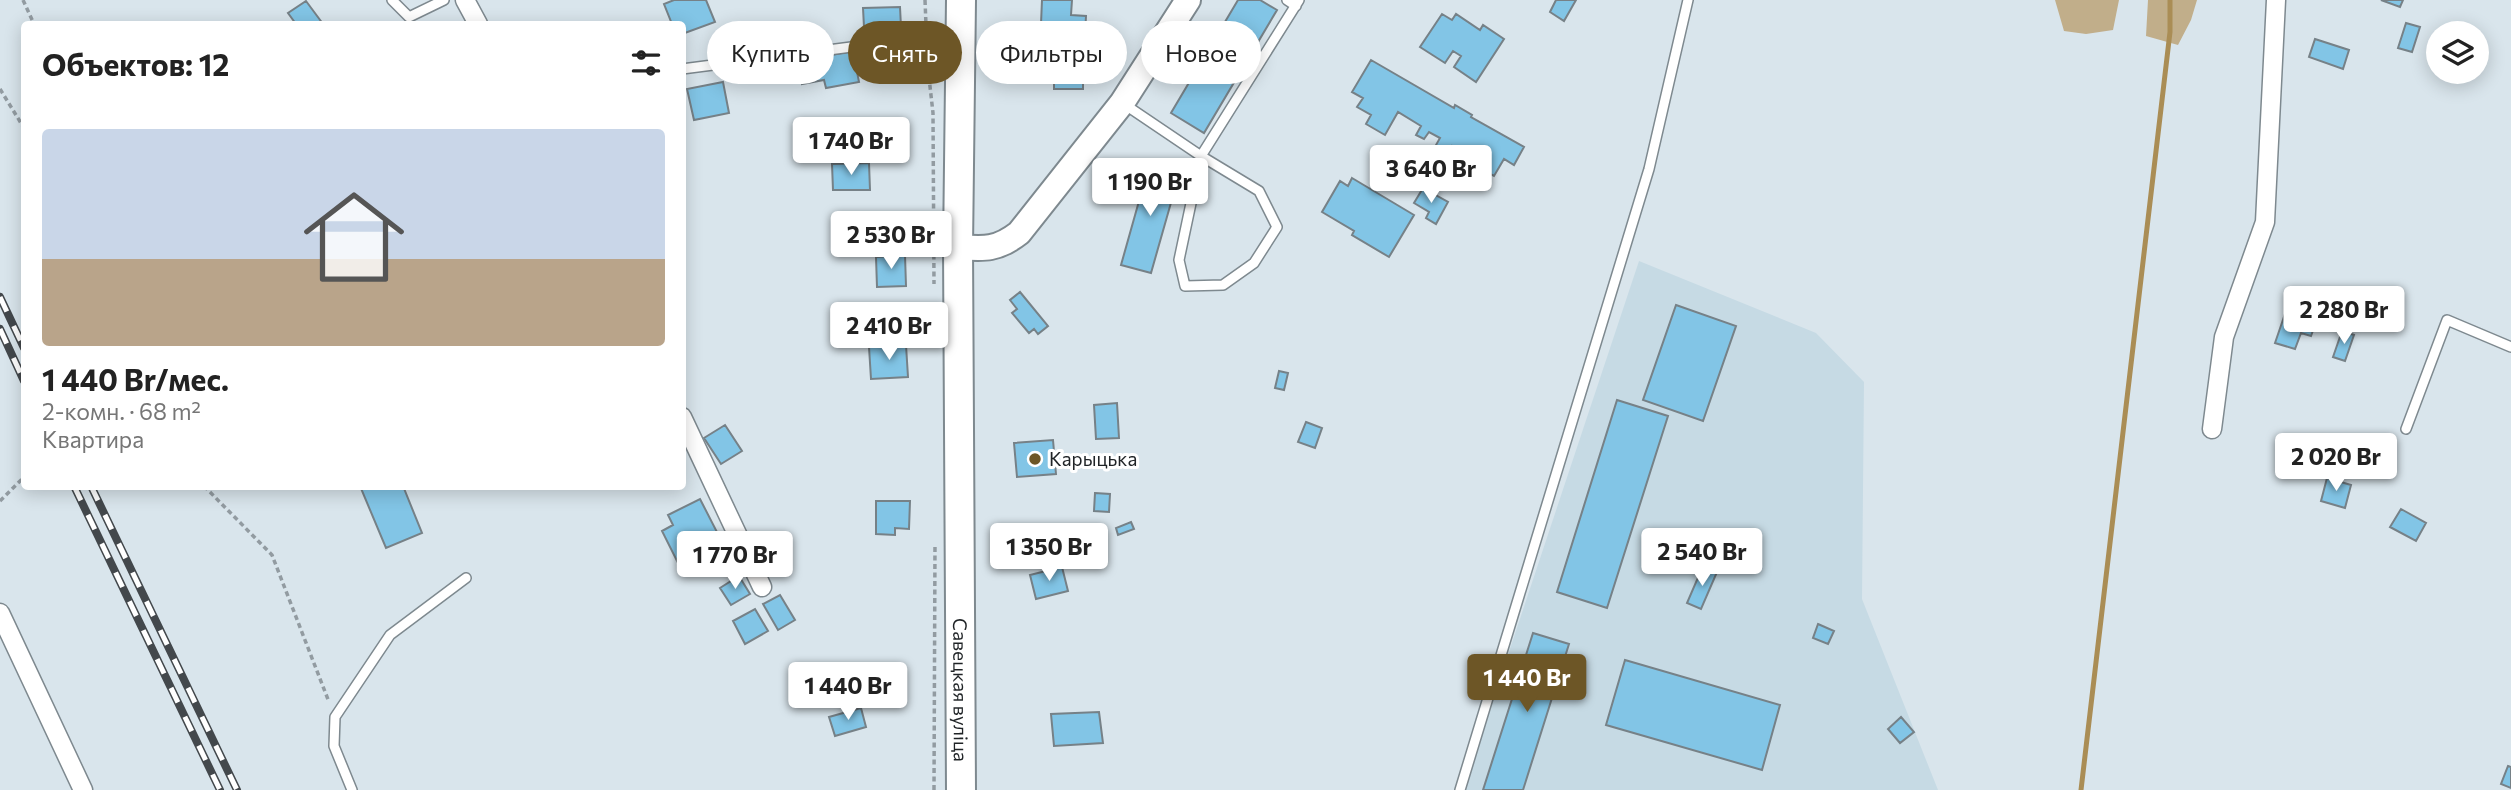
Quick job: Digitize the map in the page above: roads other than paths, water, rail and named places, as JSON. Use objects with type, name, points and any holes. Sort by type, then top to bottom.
[{"type":"main road","name":"Савецкая вуліца","points":[[960,21],[961,0]]},
{"type":"main road","name":"Савецкая вуліца","points":[[960,84],[961,790]]},
{"type":"street","points":[[465,0],[476,21]]},
{"type":"street","points":[[958,247],[984,249],[1003,246],[1019,233],[1122,103],[1188,0]]},
{"type":"street","points":[[2212,429],[2224,337],[2265,222],[2276,0]]},
{"type":"street","points":[[686,425],[762,587]]},
{"type":"street","points":[[0,613],[83,790]]},
{"type":"lane","points":[[391,0],[409,17],[444,0]]},
{"type":"lane","points":[[1122,103],[1201,156],[1259,191],[1277,227],[1254,263],[1223,285],[1185,286],[1179,260],[1201,156],[1298,3],[1287,0]]},
{"type":"lane","points":[[1460,790],[1649,169],[1688,0]]},
{"type":"lane","points":[[686,68],[848,48]]},
{"type":"lane","points":[[2406,429],[2447,320],[2511,347]]},
{"type":"lane","points":[[352,790],[334,747],[335,717],[390,635],[466,578]]},
{"type":"waterway","points":[[2081,790],[2170,32],[2170,0]]},
{"type":"railway","points":[[0,297],[21,342]]},
{"type":"railway","points":[[0,329],[21,374]]},
{"type":"railway","points":[[76,490],[220,790]]},
{"type":"railway","points":[[93,490],[237,790]]},
{"type":"place","name":"Карыцька","points":[[1035,459]]}]
